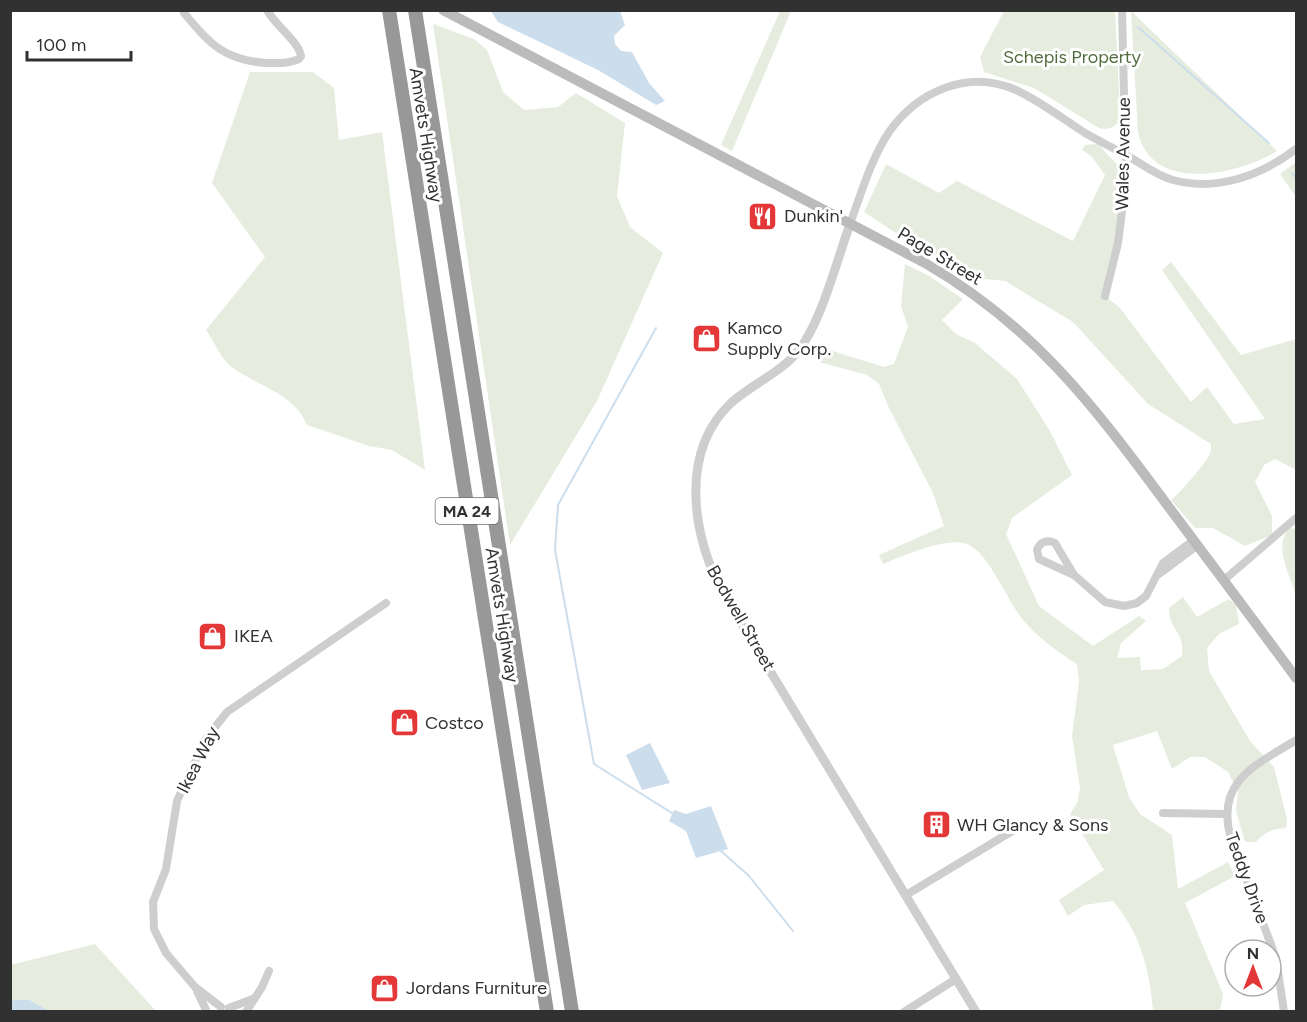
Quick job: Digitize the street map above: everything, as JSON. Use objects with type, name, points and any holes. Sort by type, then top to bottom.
[{"type":"highway","name":"Amvets Highway","points":[[389,10],[547,1011]]},
{"type":"highway","name":"Amvets Highway","points":[[416,15],[572,1011]]},
{"type":"main road","name":"Page Street","points":[[444,10],[463,15],[850,224],[950,279],[990,307],[1034,344],[1091,403],[1296,678]]},
{"type":"street","points":[[184,13],[218,49],[239,58],[270,63],[299,59],[301,52],[267,10]]},
{"type":"street","name":"Wales Avenue","points":[[1105,296],[1121,226],[1126,156],[1122,10]]},
{"type":"street","points":[[850,224],[879,150],[896,124],[910,109],[932,93],[962,83],[983,82],[1016,90],[1163,177],[1179,181],[1208,183],[1228,181],[1262,171],[1296,150]]},
{"type":"street","name":"Bodwell Street","points":[[850,224],[811,330],[801,348],[782,366],[732,403],[711,428],[698,463],[696,495],[705,553],[717,582],[976,1011]]},
{"type":"street","points":[[1224,580],[1296,518]]},
{"type":"street","points":[[1074,574],[1051,565],[1037,556],[1040,544],[1052,542],[1074,574],[1105,602],[1124,606],[1137,603],[1146,596],[1165,561],[1196,543]]},
{"type":"street","points":[[1051,565],[1059,564],[1062,555]]},
{"type":"street","name":"Ikea Way","points":[[209,1011],[195,987],[159,943],[154,929],[152,911],[168,857],[174,810],[200,750],[215,725],[232,708],[386,603]]},
{"type":"street","points":[[1163,813],[1226,814],[1230,794],[1242,776],[1296,740]]},
{"type":"street","name":"Teddy Drive","points":[[1226,814],[1230,835],[1276,958],[1284,1011]]},
{"type":"street","points":[[906,895],[1014,830]]},
{"type":"street","points":[[246,1011],[269,971]]},
{"type":"street","points":[[904,1011],[956,979]]},
{"type":"street","name":"Ikea Way","points":[[195,987],[228,1009]]},
{"type":"street","points":[[209,1011],[228,1009],[255,998]]},
{"type":"green space","points":[[780,11],[791,11],[732,151],[721,145]]},
{"type":"green space","name":"Schepis Property","points":[[1004,11],[1115,11],[1120,114],[1116,124],[1110,128],[1099,128],[1034,88],[984,72],[980,57]]},
{"type":"green space","name":"Schepis Property","points":[[1131,11],[1277,151],[1241,167],[1198,174],[1177,172],[1160,164],[1146,152],[1138,132]]},
{"type":"green space","points":[[433,24],[474,39],[487,50],[503,92],[524,110],[558,107],[576,93],[625,123],[617,196],[630,227],[663,253],[597,401],[510,545]]},
{"type":"green space","points":[[250,72],[313,72],[334,88],[339,140],[382,132],[425,470],[392,450],[369,446],[307,425],[301,414],[285,398],[229,365],[206,330],[265,257],[212,183]]},
{"type":"green space","points":[[1098,144],[1123,171],[1109,299],[1120,308],[1191,402],[1207,387],[1234,424],[1265,419],[1162,270],[1171,262],[1241,355],[1296,339],[1296,470],[1275,459],[1264,465],[1255,482],[1272,516],[1272,535],[1245,546],[1213,528],[1195,528],[1171,500],[1204,464],[1210,454],[1211,444],[1148,404],[1073,322],[1005,281],[986,279],[972,283],[864,212],[886,164],[939,193],[957,181],[1073,241],[1105,175],[1091,156],[1082,150],[1085,145]]},
{"type":"green space","points":[[1296,162],[1296,197],[1280,174]]},
{"type":"green space","points":[[905,264],[929,276],[963,299],[942,320],[956,334],[975,343],[1017,379],[1050,431],[1072,475],[1012,518],[1006,534],[1039,606],[1093,646],[1139,616],[1146,621],[1121,643],[1117,658],[1140,657],[1141,670],[1163,669],[1182,656],[1181,641],[1171,622],[1169,608],[1183,597],[1197,617],[1229,599],[1236,605],[1239,624],[1219,634],[1207,648],[1209,671],[1250,741],[1274,767],[1287,819],[1286,828],[1269,832],[1256,842],[1245,842],[1236,811],[1238,792],[1228,772],[1205,757],[1190,757],[1172,769],[1157,731],[1113,745],[1129,797],[1140,814],[1172,835],[1178,889],[1228,862],[1235,876],[1185,903],[1223,994],[1220,1011],[1153,1011],[1146,967],[1137,939],[1113,901],[1084,905],[1068,916],[1059,900],[1104,870],[1070,814],[1077,803],[1080,789],[1072,736],[1079,681],[1077,664],[1049,645],[1030,628],[983,557],[967,544],[958,542],[936,545],[883,564],[879,555],[944,526],[933,493],[879,384],[867,375],[819,362],[826,349],[884,367],[894,364],[908,327],[901,306]]},
{"type":"green space","points":[[1289,528],[1296,529],[1296,595],[1284,561],[1282,543]]},
{"type":"green space","points":[[95,944],[156,1011],[11,1011],[10,965]]},
{"type":"water","points":[[490,10],[620,11],[625,25],[614,36],[615,44],[621,51],[632,52],[649,83],[665,101],[656,105],[598,70],[498,22]]},
{"type":"water","points":[[650,743],[670,783],[642,790],[626,755]]},
{"type":"water","points":[[711,806],[728,849],[696,858],[686,831],[669,821],[674,810],[686,814]]},
{"type":"water","points":[[29,1000],[49,1011],[11,1011],[11,1001]]},
{"type":"waterway","points":[[1138,27],[1269,143]]},
{"type":"waterway","points":[[1292,173],[1296,178]]},
{"type":"waterway","points":[[656,328],[558,505],[555,550],[594,764],[675,815]]},
{"type":"waterway","points":[[720,850],[749,876],[793,931]]},
{"type":"place","name":"Dunkin'","points":[[763,216]]},
{"type":"place","name":"Kamco Supply Corp.","points":[[706,338]]},
{"type":"place","name":"IKEA","points":[[213,636]]},
{"type":"place","name":"Costco","points":[[404,723]]},
{"type":"place","name":"WH Glancy & Sons","points":[[936,825]]},
{"type":"place","name":"Jordans Furniture","points":[[385,988]]}]
